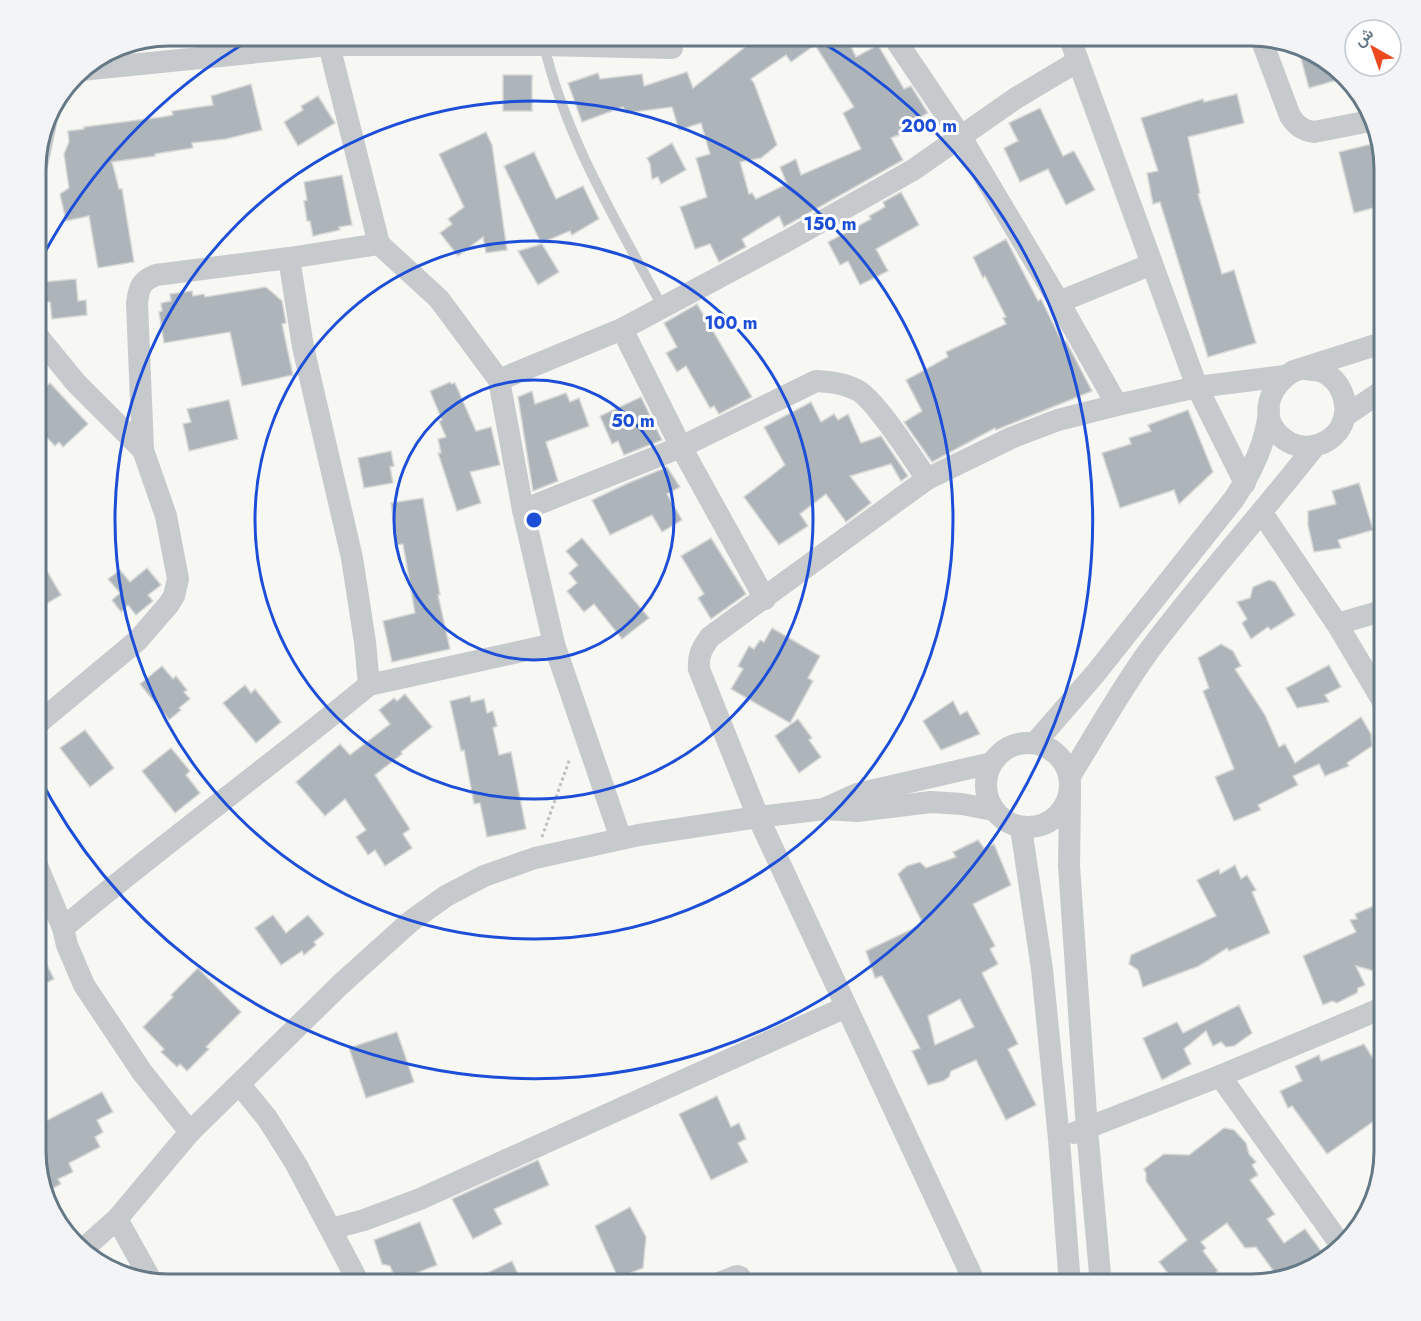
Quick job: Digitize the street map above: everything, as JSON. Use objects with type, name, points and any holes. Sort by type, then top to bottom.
[{"type":"street","points":[[900,46],[961,137],[1117,405]]},
{"type":"street","points":[[1073,46],[1197,387],[1245,483]]},
{"type":"street","points":[[100,68],[311,47]]},
{"type":"street","points":[[329,47],[379,244],[439,299],[499,380],[523,510],[554,645],[621,839]]},
{"type":"street","points":[[646,47],[672,48]]},
{"type":"street","points":[[1264,48],[1290,116],[1298,126],[1305,131],[1314,132],[1365,122]]},
{"type":"street","points":[[499,380],[622,329],[785,242],[913,170],[1016,98],[1078,61]]},
{"type":"street","points":[[47,717],[138,640],[169,604],[174,596],[178,579],[166,516],[143,450],[137,303],[139,287],[145,279],[156,275],[379,244]]},
{"type":"street","points":[[289,258],[303,347],[352,558],[369,685]]},
{"type":"street","points":[[1059,302],[1152,264]]},
{"type":"street","points":[[622,329],[681,447],[765,599]]},
{"type":"street","points":[[1035,743],[1095,675],[1245,483],[1263,443],[1270,398],[1276,386],[1295,373],[1374,346]]},
{"type":"street","points":[[47,347],[76,383],[143,450]]},
{"type":"street","points":[[971,1274],[758,817],[699,669],[698,658],[710,637],[927,479],[1011,438],[1058,420],[1117,405],[1197,387],[1295,373],[1323,372],[1337,382],[1345,399],[1345,416],[1341,427],[1335,436],[1315,446],[1298,446],[1284,439],[1273,426],[1269,411]]},
{"type":"street","points":[[523,510],[681,447],[816,381],[838,382],[860,391],[874,406],[927,479]]},
{"type":"street","points":[[1345,416],[1374,396]]},
{"type":"street","points":[[1100,1274],[1087,1129],[1070,866],[1070,784],[1063,760],[1051,749],[1035,743],[1018,744],[1003,751],[992,763],[986,778],[986,795],[993,810],[1005,822],[1021,828],[1038,827],[1053,820],[1065,808],[1070,784],[1146,655],[1190,597],[1262,513],[1315,446]]},
{"type":"street","points":[[1262,513],[1337,624],[1374,686]]},
{"type":"street","points":[[1337,624],[1374,613]]},
{"type":"street","points":[[63,928],[369,685],[554,645]]},
{"type":"street","points":[[825,809],[857,794],[992,763]]},
{"type":"street","points":[[89,1244],[117,1219],[190,1132],[341,984],[411,921],[446,896],[483,876],[535,858],[621,839],[758,817],[825,809],[857,811],[931,802],[947,802],[993,810]]},
{"type":"street","points":[[1021,828],[1042,969],[1059,1139],[1069,1274]]},
{"type":"street","points":[[47,889],[63,928],[66,945],[84,985],[142,1072],[190,1132]]},
{"type":"street","points":[[331,1229],[364,1220],[420,1199],[846,1007]]},
{"type":"street","points":[[1059,1139],[1220,1076],[1374,1012]]},
{"type":"street","points":[[1220,1076],[1337,1240]]},
{"type":"street","points":[[240,1085],[281,1138],[310,1186],[354,1274]]},
{"type":"street","points":[[117,1219],[147,1272]]},
{"type":"lane","points":[[546,47],[549,66],[576,143],[662,306]]},
{"type":"path","points":[[535,858],[582,727]]},
{"type":"building","points":[[813,46],[791,62],[786,55],[751,79],[777,145],[761,158],[740,162],[749,194],[752,193],[756,199],[787,184],[780,167],[796,159],[801,175],[861,149],[843,113],[854,107],[816,46],[851,46],[856,57],[879,46],[904,89],[911,86],[928,113],[906,125],[909,131],[891,138],[903,160],[784,227],[779,216],[742,239],[746,247],[719,262],[710,244],[695,249],[680,207],[707,197],[696,158],[710,154],[701,123],[679,130],[672,107],[626,113],[623,107],[582,122],[568,83],[598,73],[600,79],[642,74],[644,86],[687,72],[693,88],[745,47]]},
{"type":"building","points":[[1300,57],[1320,67],[1337,80],[1309,88]]},
{"type":"building","points":[[503,75],[532,75],[532,111],[503,111]]},
{"type":"building","points":[[251,84],[262,130],[226,139],[192,143],[193,148],[112,162],[119,189],[122,189],[134,262],[98,268],[89,216],[66,221],[60,194],[69,188],[64,154],[69,142],[68,131],[162,117],[173,115],[172,111],[213,105],[211,96]]},
{"type":"building","points":[[1237,94],[1244,123],[1188,137],[1200,193],[1198,194],[1222,274],[1234,270],[1256,343],[1208,357],[1160,202],[1153,204],[1147,173],[1158,171],[1141,118],[1203,99],[1204,102]]},
{"type":"building","points":[[318,96],[335,123],[298,146],[284,122],[303,110],[301,106]]},
{"type":"building","points":[[1040,108],[1063,156],[1074,151],[1095,190],[1066,205],[1048,169],[1020,182],[1004,148],[1018,141],[1009,123]]},
{"type":"building","points":[[486,132],[492,145],[507,250],[486,253],[483,237],[458,256],[440,233],[452,224],[448,219],[464,207],[439,154]]},
{"type":"building","points":[[672,143],[686,170],[661,184],[658,177],[652,179],[647,158]]},
{"type":"building","points":[[1372,144],[1374,208],[1354,213],[1339,152]]},
{"type":"building","points":[[534,152],[556,199],[583,186],[599,219],[572,235],[570,231],[541,243],[504,166]]},
{"type":"building","points":[[342,175],[352,225],[313,236],[310,221],[307,221],[304,182]]},
{"type":"building","points":[[901,192],[919,225],[876,249],[888,271],[860,285],[848,261],[840,265],[828,242],[871,219],[869,216],[885,207],[883,202]]},
{"type":"building","points":[[1006,239],[1038,301],[1041,299],[1062,342],[1066,341],[1092,391],[996,430],[995,428],[932,462],[904,422],[922,411],[906,380],[948,357],[946,352],[1006,324],[1003,318],[1006,317],[973,257]]},
{"type":"building","points":[[542,244],[559,272],[538,285],[518,251]]},
{"type":"building","points":[[76,279],[78,301],[86,300],[87,315],[52,319],[50,302],[47,302],[47,282]]},
{"type":"building","points":[[266,287],[282,301],[286,323],[282,324],[293,375],[242,386],[230,332],[164,343],[159,312],[162,311],[161,303],[171,301],[170,294],[192,291],[193,296],[204,294],[205,297]]},
{"type":"building","points":[[697,304],[752,397],[719,414],[714,406],[710,408],[686,366],[677,372],[666,353],[677,347],[664,323]]},
{"type":"building","points":[[450,382],[455,383],[476,431],[491,427],[500,465],[470,472],[481,503],[457,511],[438,453],[441,453],[438,439],[446,437],[439,421],[442,420],[430,391]]},
{"type":"building","points":[[50,383],[88,424],[63,447],[59,442],[55,446],[47,438],[47,386]]},
{"type":"building","points":[[532,391],[535,404],[566,393],[570,402],[579,398],[589,426],[546,442],[558,481],[533,491],[518,397]]},
{"type":"building","points":[[641,397],[662,440],[624,455],[618,441],[612,444],[600,416]]},
{"type":"building","points":[[229,400],[238,439],[189,451],[183,424],[191,422],[187,409]]},
{"type":"building","points":[[811,402],[821,422],[834,414],[838,420],[848,414],[861,443],[881,436],[908,476],[901,481],[891,464],[850,476],[871,503],[846,522],[826,494],[800,514],[808,526],[779,545],[744,497],[785,465],[764,427]]},
{"type":"building","points":[[1188,410],[1213,472],[1179,504],[1174,490],[1120,508],[1102,453],[1131,444],[1129,438],[1151,431],[1148,425]]},
{"type":"building","points":[[391,451],[394,466],[390,467],[393,483],[364,488],[358,458]]},
{"type":"building","points":[[667,467],[680,487],[667,494],[682,520],[662,532],[652,515],[610,535],[592,500]]},
{"type":"building","points":[[1359,483],[1373,530],[1338,540],[1341,548],[1314,552],[1308,525],[1308,511],[1336,504],[1332,491]]},
{"type":"building","points":[[423,498],[440,595],[438,595],[450,649],[392,662],[383,621],[415,613],[403,544],[397,545],[391,503]]},
{"type":"building","points":[[582,538],[649,618],[622,639],[594,604],[584,612],[567,591],[577,583],[569,573],[578,565],[566,551]]},
{"type":"building","points":[[711,538],[746,594],[711,619],[698,598],[704,594],[681,556]]},
{"type":"building","points":[[147,568],[161,585],[148,595],[153,601],[136,615],[128,605],[121,612],[112,600],[120,593],[108,579],[120,570],[130,582]]},
{"type":"building","points":[[47,571],[61,595],[47,603]]},
{"type":"building","points":[[1269,580],[1275,582],[1295,615],[1271,630],[1268,627],[1251,639],[1242,623],[1247,619],[1237,602],[1250,598],[1253,587]]},
{"type":"building","points":[[772,628],[820,656],[808,678],[813,681],[790,723],[731,689],[743,669],[738,666],[749,646],[754,649],[760,640],[764,642]]},
{"type":"building","points":[[1221,644],[1233,651],[1241,666],[1235,669],[1265,715],[1279,747],[1285,744],[1295,763],[1361,717],[1371,734],[1372,746],[1347,763],[1349,766],[1325,776],[1319,764],[1293,776],[1298,785],[1258,805],[1261,810],[1234,821],[1215,777],[1234,769],[1203,691],[1209,688],[1198,658]]},
{"type":"building","points":[[1329,665],[1341,687],[1325,695],[1329,702],[1297,708],[1286,688]]},
{"type":"building","points":[[162,666],[173,679],[176,676],[187,690],[184,692],[190,699],[169,720],[140,684]]},
{"type":"building","points":[[245,685],[251,693],[255,689],[281,722],[256,743],[223,703]]},
{"type":"building","points":[[405,694],[432,727],[375,775],[410,829],[403,834],[412,848],[385,866],[375,850],[368,855],[356,837],[366,830],[345,799],[325,816],[296,782],[340,744],[350,755],[390,724],[379,710],[394,698],[397,701]]},
{"type":"building","points":[[470,696],[471,702],[484,699],[487,713],[493,711],[497,726],[493,728],[499,755],[511,752],[526,829],[487,837],[480,803],[474,804],[464,750],[461,751],[450,701]]},
{"type":"building","points":[[953,701],[960,715],[967,711],[980,734],[941,750],[923,721]]},
{"type":"building","points":[[798,719],[812,738],[809,740],[821,757],[799,773],[775,736]]},
{"type":"building","points":[[85,730],[114,768],[90,787],[60,748]]},
{"type":"building","points":[[171,748],[190,771],[186,775],[200,793],[175,813],[142,771]]},
{"type":"building","points":[[978,840],[984,848],[994,844],[1011,885],[973,904],[995,946],[990,949],[998,964],[982,973],[1018,1044],[1008,1049],[1036,1105],[1006,1120],[976,1060],[951,1071],[949,1077],[943,1081],[928,1085],[912,1051],[920,1048],[882,976],[875,978],[866,951],[923,924],[898,874],[907,866],[920,862],[926,868],[956,857],[953,852]],"holes":[[[960,999],[974,1027],[935,1045],[928,1016]]]},
{"type":"building","points":[[1235,865],[1241,879],[1247,875],[1256,890],[1252,892],[1270,933],[1229,951],[1227,948],[1199,966],[1143,987],[1138,970],[1129,964],[1131,955],[1216,916],[1197,880],[1219,869],[1220,874]]},
{"type":"building","points":[[1374,906],[1374,971],[1356,966],[1365,985],[1358,988],[1357,993],[1337,1003],[1332,1001],[1323,1005],[1303,956],[1356,932],[1350,920],[1357,919],[1355,914]]},
{"type":"building","points":[[273,915],[286,933],[308,915],[324,934],[304,955],[302,951],[281,965],[255,928]]},
{"type":"building","points":[[47,965],[54,979],[47,982]]},
{"type":"building","points":[[198,968],[241,1012],[206,1047],[209,1049],[187,1071],[180,1064],[177,1067],[161,1052],[164,1049],[143,1027]]},
{"type":"building","points":[[1239,1005],[1252,1033],[1234,1046],[1226,1047],[1221,1042],[1213,1046],[1206,1031],[1184,1049],[1191,1064],[1162,1080],[1143,1038],[1177,1022],[1183,1033]]},
{"type":"building","points":[[397,1032],[414,1082],[366,1098],[349,1048]]},
{"type":"building","points":[[1364,1044],[1374,1060],[1374,1121],[1327,1154],[1292,1106],[1288,1108],[1280,1091],[1302,1081],[1295,1066],[1319,1055],[1321,1061]]},
{"type":"building","points":[[102,1092],[113,1112],[97,1120],[103,1132],[95,1137],[100,1147],[69,1163],[73,1172],[58,1179],[61,1184],[53,1188],[47,1160],[47,1120]]},
{"type":"building","points":[[717,1096],[731,1127],[739,1123],[746,1139],[738,1143],[748,1162],[711,1180],[679,1114]]},
{"type":"building","points":[[1224,1128],[1234,1130],[1246,1143],[1249,1154],[1256,1162],[1252,1165],[1258,1175],[1250,1180],[1275,1214],[1267,1219],[1284,1243],[1305,1229],[1322,1252],[1299,1265],[1274,1272],[1256,1247],[1245,1248],[1227,1223],[1201,1242],[1206,1248],[1203,1251],[1218,1271],[1216,1272],[1218,1274],[1168,1274],[1159,1262],[1187,1240],[1146,1181],[1144,1169],[1164,1154],[1189,1155]]},
{"type":"building","points":[[538,1160],[549,1185],[494,1209],[502,1224],[473,1239],[452,1199]]},
{"type":"building","points":[[630,1207],[646,1237],[643,1268],[628,1274],[616,1274],[595,1226]]},
{"type":"building","points":[[420,1222],[437,1265],[414,1274],[393,1274],[390,1266],[382,1264],[374,1240]]},
{"type":"building","points":[[512,1261],[518,1274],[485,1274]]}]
